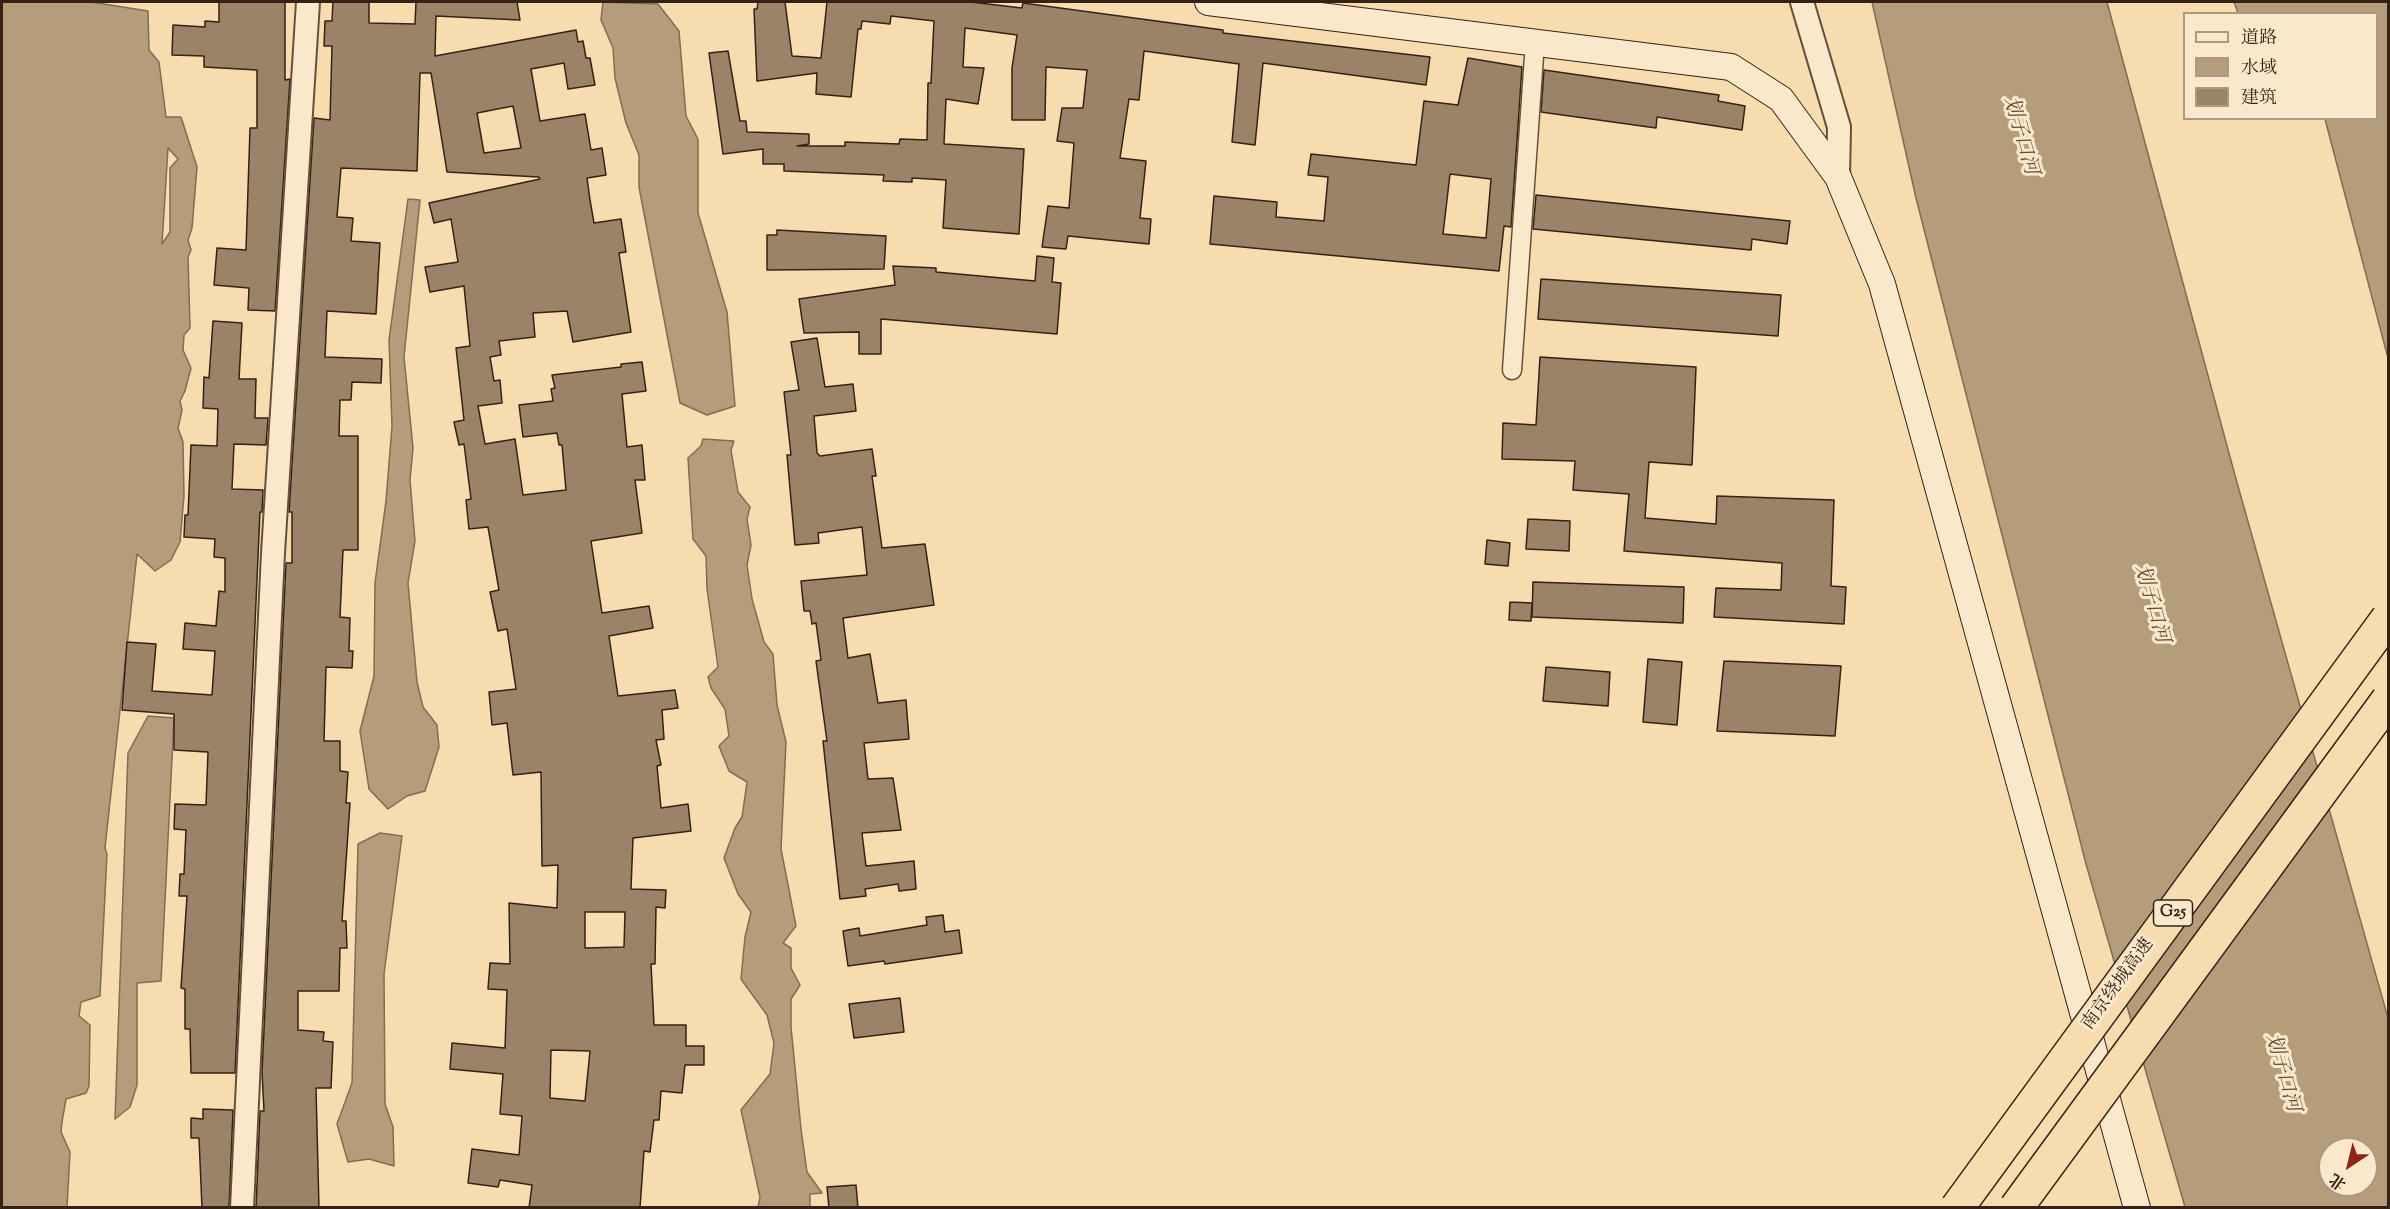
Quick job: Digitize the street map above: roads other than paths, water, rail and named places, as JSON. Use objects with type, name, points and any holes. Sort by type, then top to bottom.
[{"type":"highway","name":"南京绕城高速","points":[[1957,1208],[2388,618]]},
{"type":"highway","name":"G25","points":[[2016,1208],[2388,700]]},
{"type":"main road","points":[[1208,2],[1731,67],[1781,99],[1838,177],[1882,284],[2137,1208]]},
{"type":"street","points":[[242,1208],[273,553],[308,2]]},
{"type":"street","points":[[1802,2],[1839,127],[1838,177]]},
{"type":"street","points":[[1512,370],[1535,42]]},
{"type":"water","points":[[2,2],[91,2],[148,11],[149,50],[159,62],[166,117],[181,117],[197,167],[192,228],[188,240],[191,250],[188,257],[190,328],[184,335],[183,350],[191,368],[180,401],[182,410],[178,428],[183,442],[184,496],[180,542],[171,560],[155,571],[137,554],[105,848],[107,854],[100,996],[81,1002],[79,1016],[90,1025],[89,1086],[86,1093],[66,1099],[62,1122],[61,1132],[70,1152],[67,1207],[2,1208]],"holes":[[[168,148],[178,159],[170,168],[170,232],[162,244]]]},
{"type":"water","points":[[603,2],[658,4],[679,31],[686,116],[698,139],[698,213],[727,312],[735,406],[707,415],[680,403],[639,187],[639,155],[626,123],[615,78],[613,48],[601,20]]},
{"type":"water","name":"划子口河","points":[[1872,2],[2107,2],[2236,479],[2388,1018],[2388,1207],[2185,1207],[2086,864],[1916,198]]},
{"type":"water","points":[[2234,2],[2388,2],[2388,358],[2325,120],[2378,120],[2378,12],[2238,12]]},
{"type":"water","points":[[408,199],[420,200],[404,357],[413,448],[410,480],[415,541],[408,583],[417,682],[423,707],[437,725],[439,747],[425,791],[407,796],[388,809],[369,789],[360,731],[374,676],[375,583],[386,501],[392,426],[389,340]]},
{"type":"water","points":[[703,439],[734,441],[731,450],[738,492],[750,507],[747,519],[751,545],[747,565],[752,599],[764,642],[773,654],[777,705],[786,742],[781,849],[796,926],[783,943],[791,948],[791,968],[800,985],[791,999],[791,1027],[807,1172],[822,1193],[810,1194],[810,1207],[758,1207],[760,1197],[741,1110],[770,1074],[774,1043],[767,1015],[741,979],[745,937],[751,912],[738,894],[724,858],[735,828],[742,817],[747,782],[729,771],[719,746],[729,736],[725,709],[711,688],[708,677],[718,667],[707,589],[706,556],[693,539],[688,458],[701,446]]},
{"type":"water","points":[[148,716],[174,718],[161,981],[137,983],[137,1085],[130,1107],[115,1119],[128,753]]},
{"type":"water","points":[[380,833],[402,836],[384,974],[385,1104],[393,1127],[394,1166],[369,1159],[348,1162],[337,1124],[352,1083],[358,844]]}]
